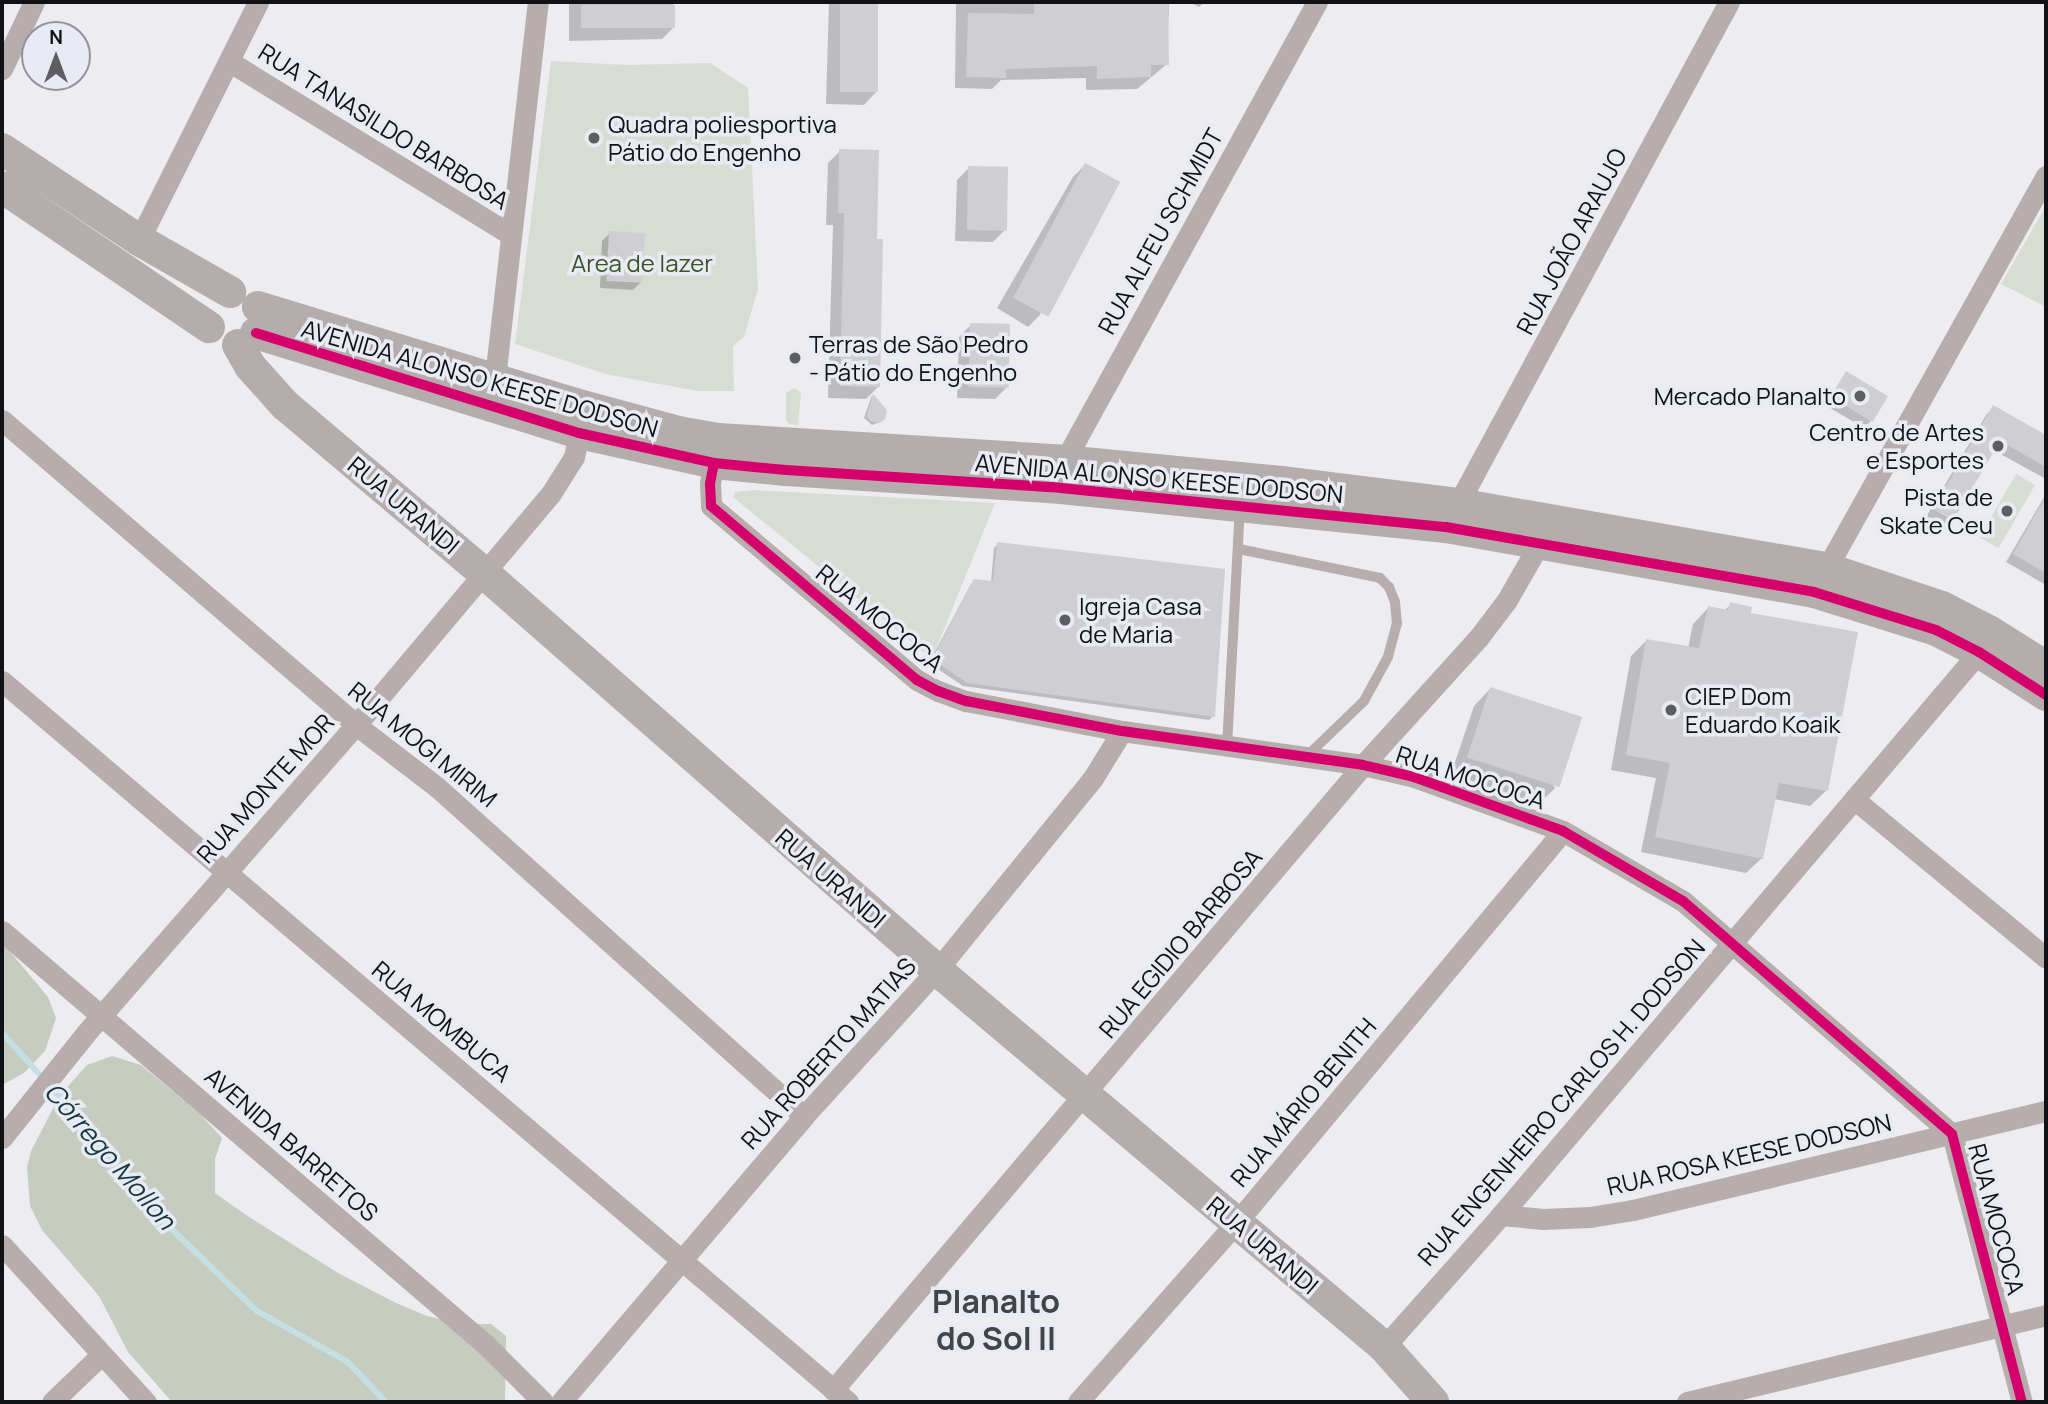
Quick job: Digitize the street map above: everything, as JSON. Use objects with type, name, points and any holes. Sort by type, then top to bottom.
[{"type":"street","points":[[2,69],[34,2]]},
{"type":"street","points":[[139,240],[258,2]]},
{"type":"street","name":"RUA ALFEU SCHMIDT","points":[[1057,474],[1317,2]]},
{"type":"street","name":"RUA JOÃO ARAUJO","points":[[1452,516],[1729,2]]},
{"type":"street","points":[[495,378],[536,3]]},
{"type":"street","name":"RUA TANASILDO BARBOSA","points":[[230,62],[510,234]]},
{"type":"street","points":[[2,149],[139,240],[230,292],[247,295],[251,328],[220,341],[209,327],[2,187]]},
{"type":"street","points":[[1819,580],[2046,176]]},
{"type":"street","points":[[209,327],[209,309],[214,301],[230,292]]},
{"type":"street","name":"AVENIDA ALONSO KEESE DODSON","points":[[251,328],[495,378],[577,419],[718,439],[1057,474],[1240,506],[1452,516]]},
{"type":"street","name":"AVENIDA ALONSO KEESE DODSON","points":[[251,328],[577,419],[714,463],[786,470],[1057,474],[1281,482],[1452,516],[1819,580],[1936,630],[1984,642],[2046,667]]},
{"type":"street","name":"RUA URANDI","points":[[251,328],[250,366],[285,405],[484,573],[937,970],[1384,1347],[1433,1402]]},
{"type":"street","name":"RUA MONTE MOR","points":[[2,1138],[86,1033],[225,871],[356,725],[565,475],[574,457],[577,419]]},
{"type":"street","name":"RUA MOGI MIRIM","points":[[2,420],[356,725],[448,797],[804,1116]]},
{"type":"street","name":"RUA MOCOCA","points":[[714,463],[710,484],[711,506],[917,680],[966,701],[1122,731],[1363,765],[1414,777],[1563,831],[1683,901],[1952,1134],[2022,1402]]},
{"type":"street","name":"RUA EGIDIO BARBOSA","points":[[840,1396],[1086,1095],[1363,765],[1479,637],[1507,600],[1546,531]]},
{"type":"street","name":"AVENIDA ALONSO KEESE DODSON","points":[[1984,642],[2046,695]]},
{"type":"street","name":"RUA ENGENHEIRO CARLOS H. DODSON","points":[[1384,1347],[1501,1216],[1984,642]]},
{"type":"street","name":"RUA MOMBUCA","points":[[2,681],[684,1260],[840,1396]]},
{"type":"street","name":"RUA ROBERTO MATIAS","points":[[561,1402],[804,1116],[937,970],[1093,778],[1122,731]]},
{"type":"street","points":[[1854,799],[2046,958]]},
{"type":"street","name":"RUA MÁRIO BENITH","points":[[1079,1402],[1236,1223],[1563,831]]},
{"type":"street","name":"AVENIDA BARRETOS","points":[[2,932],[485,1344],[544,1402]]},
{"type":"street","name":"RUA ROSA KEESE DODSON","points":[[1501,1216],[1543,1219],[1633,1210],[2046,1111]]},
{"type":"street","points":[[2,1245],[146,1402]]},
{"type":"street","points":[[1687,1402],[2046,1315]]},
{"type":"street","points":[[52,1402],[102,1354]]},
{"type":"lane","points":[[1227,746],[1240,506]]},
{"type":"lane","points":[[1239,549],[1380,578],[1389,587],[1395,602],[1396,623],[1388,657],[1364,701],[1306,757]]},
{"type":"green space","name":"Area de lazer","points":[[551,61],[626,65],[710,63],[748,88],[758,289],[744,337],[733,346],[734,391],[698,391],[605,374],[515,344]]},
{"type":"green space","points":[[2046,206],[2046,307],[2001,284]]},
{"type":"green space","points":[[794,388],[801,393],[798,425],[789,424],[786,420],[786,393]]},
{"type":"green space","name":"Pista de Skate Ceu","points":[[2016,474],[2035,485],[1999,548],[1980,537]]},
{"type":"green space","points":[[753,490],[995,503],[932,659],[733,497],[735,492]]},
{"type":"shaded area","points":[[2,942],[48,997],[56,1018],[45,1051],[24,1073],[2,1085]]},
{"type":"shaded area","points":[[112,1056],[141,1065],[200,1114],[222,1138],[215,1159],[215,1193],[338,1273],[396,1303],[427,1316],[463,1324],[491,1324],[506,1336],[505,1402],[172,1402],[128,1352],[99,1296],[42,1230],[30,1206],[27,1167],[31,1151],[60,1095],[87,1065]]},
{"type":"building","points":[[840,2],[878,2],[878,92],[840,92]]},
{"type":"building","points":[[1034,2],[1168,2],[1169,65],[1151,65],[1151,77],[1097,79],[1097,66],[1006,69],[1006,78],[966,77],[968,13],[1034,14]]},
{"type":"building","points":[[581,5],[675,5],[675,28],[581,28]]},
{"type":"building","points":[[839,149],[879,150],[877,239],[883,239],[880,387],[840,386],[844,213],[838,213]]},
{"type":"building","points":[[1085,163],[1120,182],[1048,317],[1013,298]]},
{"type":"building","points":[[968,166],[1008,167],[1007,231],[967,230]]},
{"type":"building","points":[[609,231],[645,233],[642,283],[606,281]]},
{"type":"building","points":[[970,323],[1010,324],[1009,388],[969,387]]},
{"type":"building","name":"Mercado Planalto","points":[[1846,371],[1888,396],[1873,422],[1831,397]]},
{"type":"building","points":[[873,394],[887,410],[885,419],[880,423],[870,421],[867,415]]},
{"type":"building","points":[[1993,405],[2046,435],[2046,467],[2000,441],[1953,521],[1933,509]]},
{"type":"building","points":[[2046,496],[2046,573],[2013,554]]},
{"type":"building","name":"Igreja Casa de Maria","points":[[997,542],[1225,569],[1215,717],[967,683],[932,659],[974,579],[993,581]]},
{"type":"building","points":[[1730,602],[1752,607],[1751,613],[1858,632],[1828,791],[1779,783],[1763,859],[1655,837],[1670,763],[1626,755],[1646,639],[1699,648],[1708,606],[1728,610]]},
{"type":"building","points":[[1490,687],[1582,717],[1559,787],[1467,757]]},
{"type":"waterway","name":"Córrego Mollon","points":[[2,1033],[111,1153],[138,1197],[257,1311],[348,1362],[386,1402]]},
{"type":"cycle path","points":[[256,333],[579,433],[714,463],[1051,487],[1446,527],[1814,592],[1936,630],[1979,652],[2046,695]]},
{"type":"cycle path","points":[[714,463],[710,484],[711,506],[917,680],[938,691],[966,701],[1122,731],[1363,765],[1414,777],[1563,831],[1683,901],[1952,1134],[2022,1402]]},
{"type":"place","name":"Quadra poliesportiva Pátio do Engenho","points":[[594,138]]},
{"type":"place","name":"Terras de São Pedro - Pátio do Engenho","points":[[795,358]]},
{"type":"place","name":"Mercado Planalto","points":[[1860,396]]},
{"type":"place","name":"Centro de Artes e Esportes","points":[[1998,446]]},
{"type":"place","name":"Pista de Skate Ceu","points":[[2007,511]]},
{"type":"place","name":"Igreja Casa de Maria","points":[[1065,620]]},
{"type":"place","name":"CIEP Dom Eduardo Koaik","points":[[1671,710]]},
{"type":"district","name":"Planalto do Sol II","points":[[996,1320]]}]
